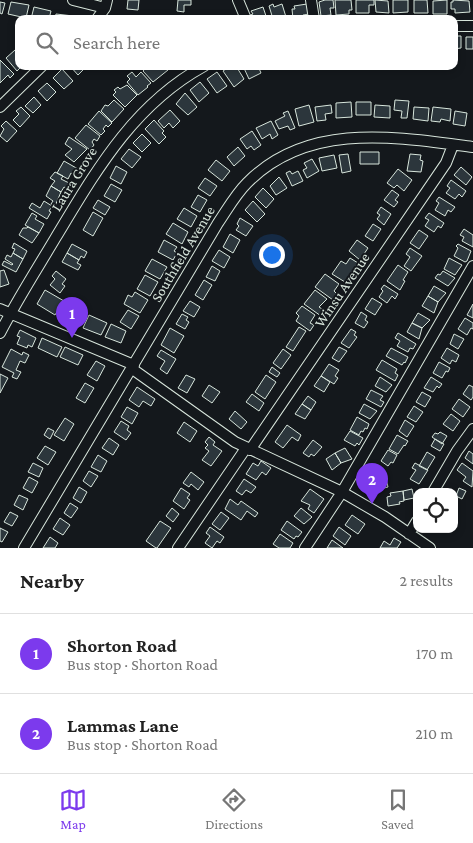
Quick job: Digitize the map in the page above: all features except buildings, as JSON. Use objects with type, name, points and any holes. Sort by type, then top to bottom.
[{"type":"street","points":[[73,0],[106,4],[99,15]]},
{"type":"street","points":[[238,0],[244,15]]},
{"type":"street","points":[[312,0],[314,15]]},
{"type":"street","points":[[458,26],[473,26]]},
{"type":"street","points":[[0,107],[38,70]]},
{"type":"street","name":"Laura Grove","points":[[0,333],[110,151],[125,132],[162,96],[198,70]]},
{"type":"street","name":"Southfield Avenue","points":[[24,548],[236,195],[247,183],[270,164],[317,142],[343,138],[387,137],[473,147]]},
{"type":"street","name":"Winsu Avenue","points":[[178,548],[446,163],[453,145]]},
{"type":"street","points":[[305,548],[342,492],[473,266]]},
{"type":"street","points":[[0,309],[132,367],[235,442],[342,492],[409,534],[419,545],[430,548]]},
{"type":"street","points":[[435,488],[473,429]]},
{"type":"street","points":[[409,534],[413,528]]},
{"type":"place","name":"Shorton Road","points":[[72,338]]},
{"type":"place","name":"Lammas Lane","points":[[372,504]]}]
